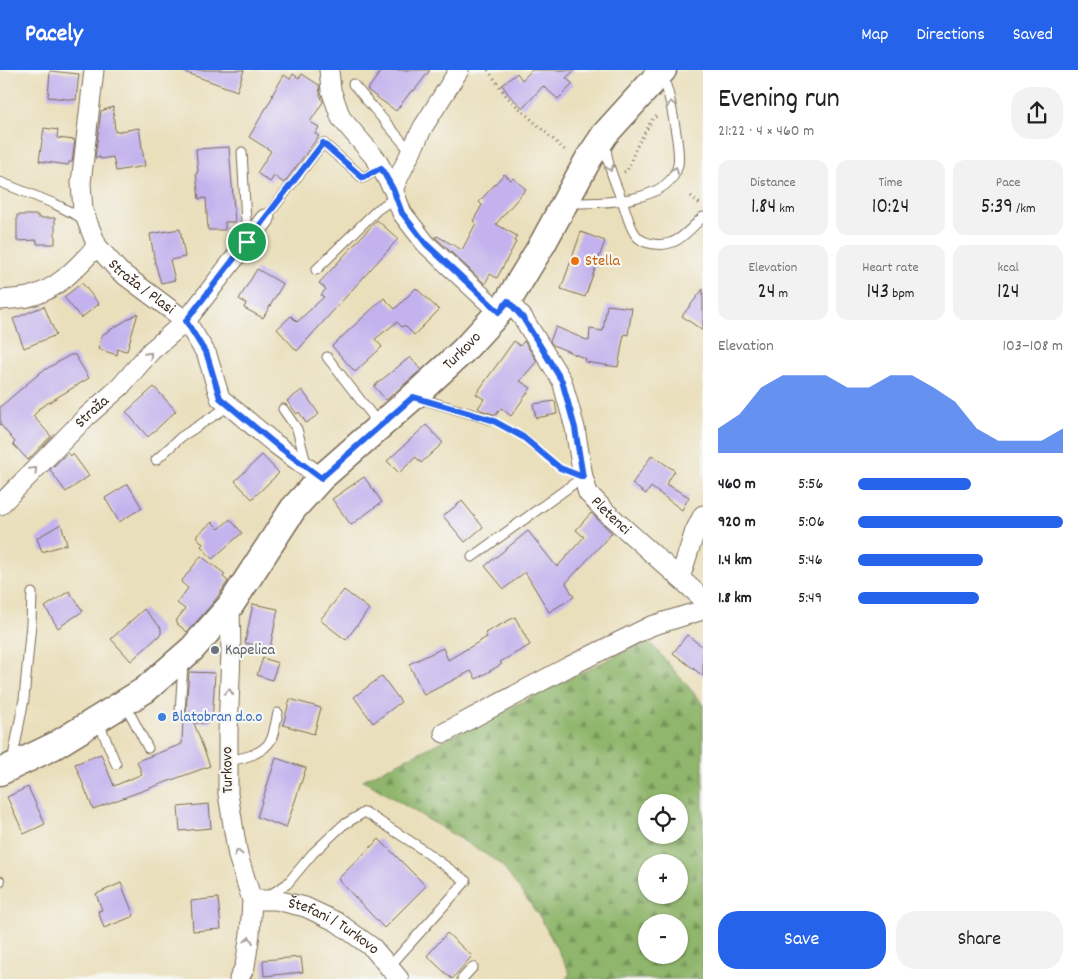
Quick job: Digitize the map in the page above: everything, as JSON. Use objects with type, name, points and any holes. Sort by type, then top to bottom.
[{"type":"main road","name":"Turkovo","points":[[4,768],[54,746],[146,690],[192,649],[230,606],[314,473],[380,426],[464,351],[504,307],[543,243],[589,158],[605,134],[662,71]]},
{"type":"street","name":"Straža / Plasi","points":[[94,70],[81,183],[83,211],[97,246],[119,270],[186,321],[207,355],[220,398],[314,473]]},
{"type":"street","name":"Pletenci","points":[[329,70],[331,90],[341,118],[376,159],[402,213],[426,244],[504,307],[523,318],[562,381],[575,428],[583,477],[588,493],[606,512],[703,599]]},
{"type":"street","points":[[394,193],[423,127],[459,70]]},
{"type":"street","name":"Straža","points":[[0,505],[86,417],[120,387],[151,351],[186,321],[265,219]]},
{"type":"street","points":[[0,300],[28,297],[49,290],[65,278],[97,246]]},
{"type":"street","points":[[680,578],[695,531],[703,515]]},
{"type":"street","name":"Turkovo","points":[[230,606],[228,794],[238,856],[256,900]]},
{"type":"street","points":[[444,733],[568,667],[651,626],[703,610]]},
{"type":"street","points":[[239,979],[244,966],[256,900]]},
{"type":"street","name":"Štefani / Turkovo","points":[[256,900],[276,900],[305,907],[337,922],[373,948],[394,973]]},
{"type":"lane","points":[[564,203],[622,200],[641,196],[659,189],[674,174],[679,160],[674,121],[662,71]]},
{"type":"lane","points":[[353,84],[411,152]]},
{"type":"lane","points":[[605,134],[608,162],[613,179],[636,236],[653,244],[667,244],[678,240],[703,217]]},
{"type":"lane","points":[[265,219],[323,143],[363,178],[381,168]]},
{"type":"lane","points":[[242,152],[247,242]]},
{"type":"lane","points":[[0,182],[55,204],[88,221]]},
{"type":"lane","points":[[316,270],[394,193]]},
{"type":"lane","points":[[327,357],[380,426]]},
{"type":"lane","points":[[413,397],[492,420]]},
{"type":"lane","points":[[156,460],[182,437],[229,406]]},
{"type":"lane","points":[[283,409],[297,429],[314,473]]},
{"type":"lane","points":[[472,557],[583,477]]},
{"type":"lane","points":[[4,768],[24,699],[32,593]]},
{"type":"lane","points":[[180,712],[184,656]]},
{"type":"lane","points":[[124,703],[148,748]]},
{"type":"lane","points":[[228,761],[255,754],[263,748],[271,740],[278,713]]},
{"type":"lane","points":[[97,720],[116,764]]},
{"type":"lane","points":[[256,900],[287,884],[319,848],[343,825],[365,812],[416,845],[466,881],[394,973]]},
{"type":"lane","points":[[462,979],[473,967]]},
{"type":"path","points":[[488,70],[507,97],[573,157]]},
{"type":"path","points":[[624,173],[627,171],[636,148],[652,118],[658,116]]},
{"type":"path","points":[[692,196],[701,205]]},
{"type":"path","points":[[492,420],[523,437],[560,468],[583,477]]},
{"type":"green space","points":[[648,640],[703,704],[703,979],[566,979],[570,973],[540,917],[500,863],[363,780]]},
{"type":"building","points":[[184,70],[244,70],[237,91],[184,72]]},
{"type":"building","points":[[382,70],[430,70],[396,111],[367,90]]},
{"type":"building","points":[[532,70],[575,70],[566,78],[573,84],[558,99],[543,86],[523,108],[509,95],[502,85],[517,73],[522,80]]},
{"type":"building","points":[[50,71],[79,74],[76,100],[48,97]]},
{"type":"building","points":[[293,74],[299,78],[302,74],[319,85],[323,102],[310,122],[319,127],[315,134],[319,136],[284,183],[274,176],[270,182],[257,173],[271,151],[249,137],[284,75],[290,79]]},
{"type":"building","points":[[113,107],[115,132],[139,128],[145,166],[116,171],[113,157],[95,158],[101,111]]},
{"type":"building","points":[[44,128],[58,130],[57,138],[75,140],[72,162],[69,162],[68,165],[39,161]]},
{"type":"building","points":[[229,147],[235,222],[225,222],[225,230],[208,230],[206,198],[199,199],[196,149]]},
{"type":"building","points":[[504,174],[511,180],[513,178],[526,189],[496,224],[517,236],[514,241],[516,242],[497,278],[490,274],[485,284],[435,237],[437,236],[462,250],[476,223],[473,221],[482,205],[479,202]]},
{"type":"building","points":[[17,215],[38,215],[38,218],[55,218],[55,244],[37,244],[37,240],[17,241]]},
{"type":"building","points":[[377,220],[398,239],[297,351],[277,329],[291,316],[297,322],[324,297],[321,295],[326,289],[319,283]]},
{"type":"building","points":[[180,229],[185,257],[170,260],[175,280],[161,283],[150,234]]},
{"type":"building","points":[[581,232],[605,241],[585,297],[561,289]]},
{"type":"building","points":[[257,269],[283,284],[263,318],[244,308],[246,303],[239,299]]},
{"type":"building","points":[[82,283],[99,304],[81,318],[64,297]]},
{"type":"building","points":[[416,288],[439,310],[414,335],[404,325],[402,327],[397,322],[375,339],[382,347],[355,372],[332,346],[384,298],[395,309]]},
{"type":"building","points":[[703,289],[703,331],[682,316]]},
{"type":"building","points":[[607,305],[632,308],[628,335],[624,334],[618,367],[585,362],[586,359],[553,345],[550,341],[556,327],[589,341],[590,329],[603,331]]},
{"type":"building","points":[[44,306],[56,335],[24,348],[13,319]]},
{"type":"building","points":[[138,313],[127,351],[118,349],[117,355],[98,349],[102,335]]},
{"type":"building","points":[[514,341],[520,346],[524,341],[537,361],[520,381],[531,388],[511,416],[501,408],[496,415],[481,410],[478,408],[484,399],[476,394]]},
{"type":"building","points":[[70,355],[75,355],[89,378],[38,409],[33,416],[51,436],[28,460],[13,444],[15,442],[0,424],[0,407],[41,372]]},
{"type":"building","points":[[410,357],[421,370],[386,400],[374,386]]},
{"type":"building","points":[[154,387],[176,411],[148,437],[126,412]]},
{"type":"building","points":[[302,390],[319,414],[306,423],[299,412],[297,414],[287,401]]},
{"type":"building","points":[[555,401],[557,414],[536,418],[533,404]]},
{"type":"building","points":[[426,425],[443,443],[421,463],[416,457],[399,473],[387,461]]},
{"type":"building","points":[[67,453],[70,456],[73,454],[89,476],[66,492],[50,470]]},
{"type":"building","points":[[262,455],[279,473],[252,499],[235,481]]},
{"type":"building","points":[[652,455],[675,471],[666,484],[689,497],[682,510],[651,487],[646,494],[632,484]]},
{"type":"building","points":[[364,477],[382,502],[351,525],[332,499]]},
{"type":"building","points":[[128,484],[142,508],[119,522],[105,498]]},
{"type":"building","points":[[462,501],[483,527],[465,542],[443,516]]},
{"type":"building","points":[[591,513],[612,533],[566,583],[574,597],[549,612],[525,572],[504,589],[485,566],[528,531],[557,567],[584,537],[576,530]]},
{"type":"building","points":[[230,519],[242,533],[212,559],[201,546],[203,544],[196,536],[212,522],[219,529]]},
{"type":"building","points":[[61,524],[67,544],[42,552],[37,538]]},
{"type":"building","points":[[201,556],[225,574],[223,577],[228,581],[214,602],[187,632],[175,622],[185,609],[177,603],[188,588],[181,582]]},
{"type":"building","points":[[344,590],[369,609],[346,640],[320,620]]},
{"type":"building","points":[[69,591],[83,611],[58,628],[45,607]]},
{"type":"building","points":[[253,604],[278,609],[270,648],[245,643]]},
{"type":"building","points":[[144,609],[161,628],[161,634],[131,661],[111,639]]},
{"type":"building","points":[[515,617],[530,645],[500,662],[502,664],[476,679],[471,671],[424,695],[409,664],[443,648],[448,660],[487,637],[485,633]]},
{"type":"building","points":[[687,635],[703,647],[703,676],[673,653]]},
{"type":"building","points":[[263,658],[278,663],[272,680],[257,675]]},
{"type":"building","points":[[189,672],[215,673],[212,723],[194,723],[210,766],[93,809],[75,764],[101,754],[114,786],[142,774],[137,761],[182,744],[183,718],[186,713]]},
{"type":"building","points":[[382,676],[401,702],[373,723],[354,697]]},
{"type":"building","points":[[290,699],[321,708],[314,734],[283,725]]},
{"type":"building","points":[[276,758],[306,768],[286,828],[257,817]]},
{"type":"building","points":[[28,787],[45,824],[24,834],[7,797]]},
{"type":"building","points":[[209,804],[211,828],[180,831],[178,807]]},
{"type":"building","points":[[379,839],[426,886],[384,928],[338,879]]},
{"type":"building","points":[[121,883],[134,916],[104,928],[98,911],[102,910],[96,894]]},
{"type":"building","points":[[218,898],[221,929],[193,931],[191,901]]},
{"type":"building","points":[[447,933],[472,956],[452,979],[427,956]]},
{"type":"building","points":[[301,957],[303,972],[264,976],[263,960]]},
{"type":"place","name":"Stella","points":[[575,261]]},
{"type":"place","name":"Kapelica","points":[[215,650]]},
{"type":"place","name":"Blatobran d.o.o","points":[[162,717]]},
{"type":"route","points":[[323,143],[363,178],[381,168],[393,189],[402,213],[426,244],[499,312],[508,301],[523,318],[562,381],[575,428],[583,477],[560,468],[523,437],[492,420],[413,397],[321,478],[274,443],[220,398],[207,355],[186,321],[247,242],[323,143]]}]
